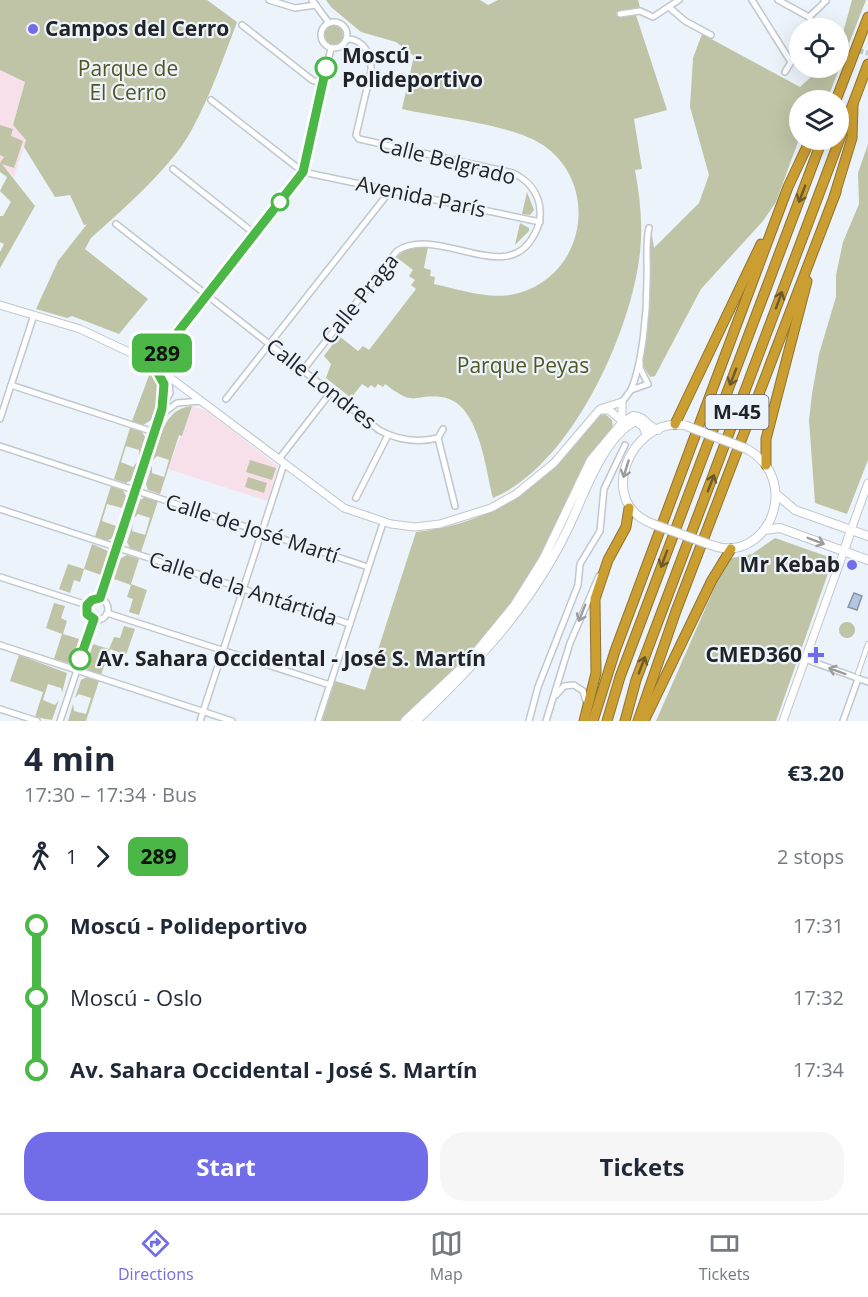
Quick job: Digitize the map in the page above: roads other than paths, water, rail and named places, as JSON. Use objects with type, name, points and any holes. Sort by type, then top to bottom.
[{"type":"highway","points":[[840,90],[868,17]]},
{"type":"highway","name":"M-45","points":[[625,721],[636,680],[868,64]]},
{"type":"highway","points":[[837,90],[843,81]]},
{"type":"highway","points":[[766,465],[765,448],[772,416],[807,282],[852,138],[855,115],[852,103]]},
{"type":"highway","points":[[680,425],[805,150]]},
{"type":"highway","name":"M-45","points":[[607,721],[620,677],[818,150]]},
{"type":"highway","points":[[593,721],[659,532],[788,187]]},
{"type":"highway","points":[[639,721],[676,611],[836,192]]},
{"type":"highway","points":[[584,721],[596,673],[595,598],[608,560],[626,527],[629,508]]},
{"type":"highway","points":[[644,721],[702,600],[723,559],[731,549]]},
{"type":"main road","points":[[405,721],[468,662],[514,606],[544,558],[591,460],[621,421],[638,416],[658,430]]},
{"type":"main road","points":[[416,721],[479,660],[522,606],[557,550],[589,481],[608,449],[628,426],[636,421],[643,426],[647,435],[634,450],[625,470],[623,493],[629,508],[642,519],[653,524],[711,545],[731,549],[753,541],[764,530],[776,494],[775,481],[766,465]]},
{"type":"main road","name":"M-45","points":[[647,435],[680,425],[747,449],[766,465]]},
{"type":"main road","points":[[776,494],[795,510],[868,536]]},
{"type":"main road","points":[[764,530],[780,528],[868,560]]},
{"type":"main road","points":[[844,551],[851,530]]},
{"type":"street","points":[[269,0],[295,8],[314,2],[329,23]]},
{"type":"street","points":[[620,14],[640,11],[653,17],[679,0]]},
{"type":"street","points":[[752,0],[791,62],[785,72]]},
{"type":"street","points":[[778,0],[808,17],[826,0]]},
{"type":"street","points":[[669,8],[685,21],[711,35]]},
{"type":"street","points":[[335,22],[343,26],[346,39],[340,46],[331,48],[324,43],[321,34],[329,23],[335,22]]},
{"type":"street","points":[[242,25],[312,80],[323,84]]},
{"type":"street","name":"Calle Belgrado","points":[[346,39],[352,39],[363,46],[371,61],[371,71],[356,135],[359,139],[513,173],[532,187],[540,207],[540,222]]},
{"type":"street","points":[[153,364],[303,172],[331,48]]},
{"type":"street","points":[[211,100],[303,172]]},
{"type":"street","points":[[172,169],[255,234]]},
{"type":"street","name":"Avenida París","points":[[303,172],[540,222]]},
{"type":"street","points":[[226,399],[390,191]]},
{"type":"street","name":"Calle Praga","points":[[303,370],[397,251],[414,243],[426,243],[485,256],[505,256],[529,244],[540,222]]},
{"type":"street","name":"Calle Londres","points":[[116,224],[388,435],[409,440],[438,438]]},
{"type":"street","points":[[0,306],[106,339],[153,364],[344,508],[383,523],[415,526],[440,524],[491,508],[516,494],[554,463],[596,412],[622,402],[631,390],[636,377],[641,342],[647,282],[646,242],[649,228]]},
{"type":"street","points":[[0,419],[34,315]]},
{"type":"street","points":[[631,390],[648,384],[640,368],[641,342]]},
{"type":"street","points":[[153,364],[160,373],[167,394]]},
{"type":"street","points":[[100,598],[167,394],[168,374]]},
{"type":"street","points":[[11,385],[154,432]]},
{"type":"street","points":[[167,394],[186,388]]},
{"type":"street","points":[[200,721],[262,532],[282,461],[331,392]]},
{"type":"street","points":[[159,418],[177,402],[204,401]]},
{"type":"street","points":[[621,421],[622,402]]},
{"type":"street","points":[[596,412],[609,410],[621,421]]},
{"type":"street","points":[[443,429],[438,438],[455,506]]},
{"type":"street","points":[[356,498],[388,435]]},
{"type":"street","points":[[528,721],[538,687],[578,585],[580,564],[600,531],[604,489],[625,445]]},
{"type":"street","name":"Calle de José Martí","points":[[0,446],[368,567]]},
{"type":"street","points":[[851,530],[868,483]]},
{"type":"street","name":"Calle de la Antártida","points":[[0,509],[350,624]]},
{"type":"street","points":[[318,721],[383,523]]},
{"type":"street","points":[[783,721],[844,551]]},
{"type":"street","points":[[547,720],[570,643],[608,560]]},
{"type":"street","points":[[0,577],[87,605]]},
{"type":"street","points":[[100,598],[107,604],[107,613],[101,619],[94,619],[87,614],[87,605],[92,600],[100,598]]},
{"type":"street","points":[[107,613],[330,685]]},
{"type":"street","points":[[60,721],[94,619]]},
{"type":"street","points":[[843,721],[868,644]]},
{"type":"street","points":[[0,645],[232,721]]},
{"type":"street","points":[[805,660],[858,676],[868,682]]},
{"type":"street","points":[[547,720],[557,692],[568,685],[579,687],[586,696],[584,721]]},
{"type":"street","points":[[0,709],[37,721]]},
{"type":"water","points":[[854,593],[862,596],[857,610],[848,607]]},
{"type":"tunnel","points":[[849,48],[868,53]]},
{"type":"place","name":"Campos del Cerro","points":[[33,29]]},
{"type":"place","name":"Moscú - Polideportivo","points":[[326,68]]},
{"type":"place","name":"Mr Kebab","points":[[852,565]]},
{"type":"place","name":"CMED360","points":[[816,655]]},
{"type":"place","name":"Av. Sahara Occidental - José S. Martín","points":[[80,659]]},
{"type":"park label","name":"Parque de El Cerro","points":[[128,81]]},
{"type":"park label","name":"Parque Peyas","points":[[523,366]]}]
